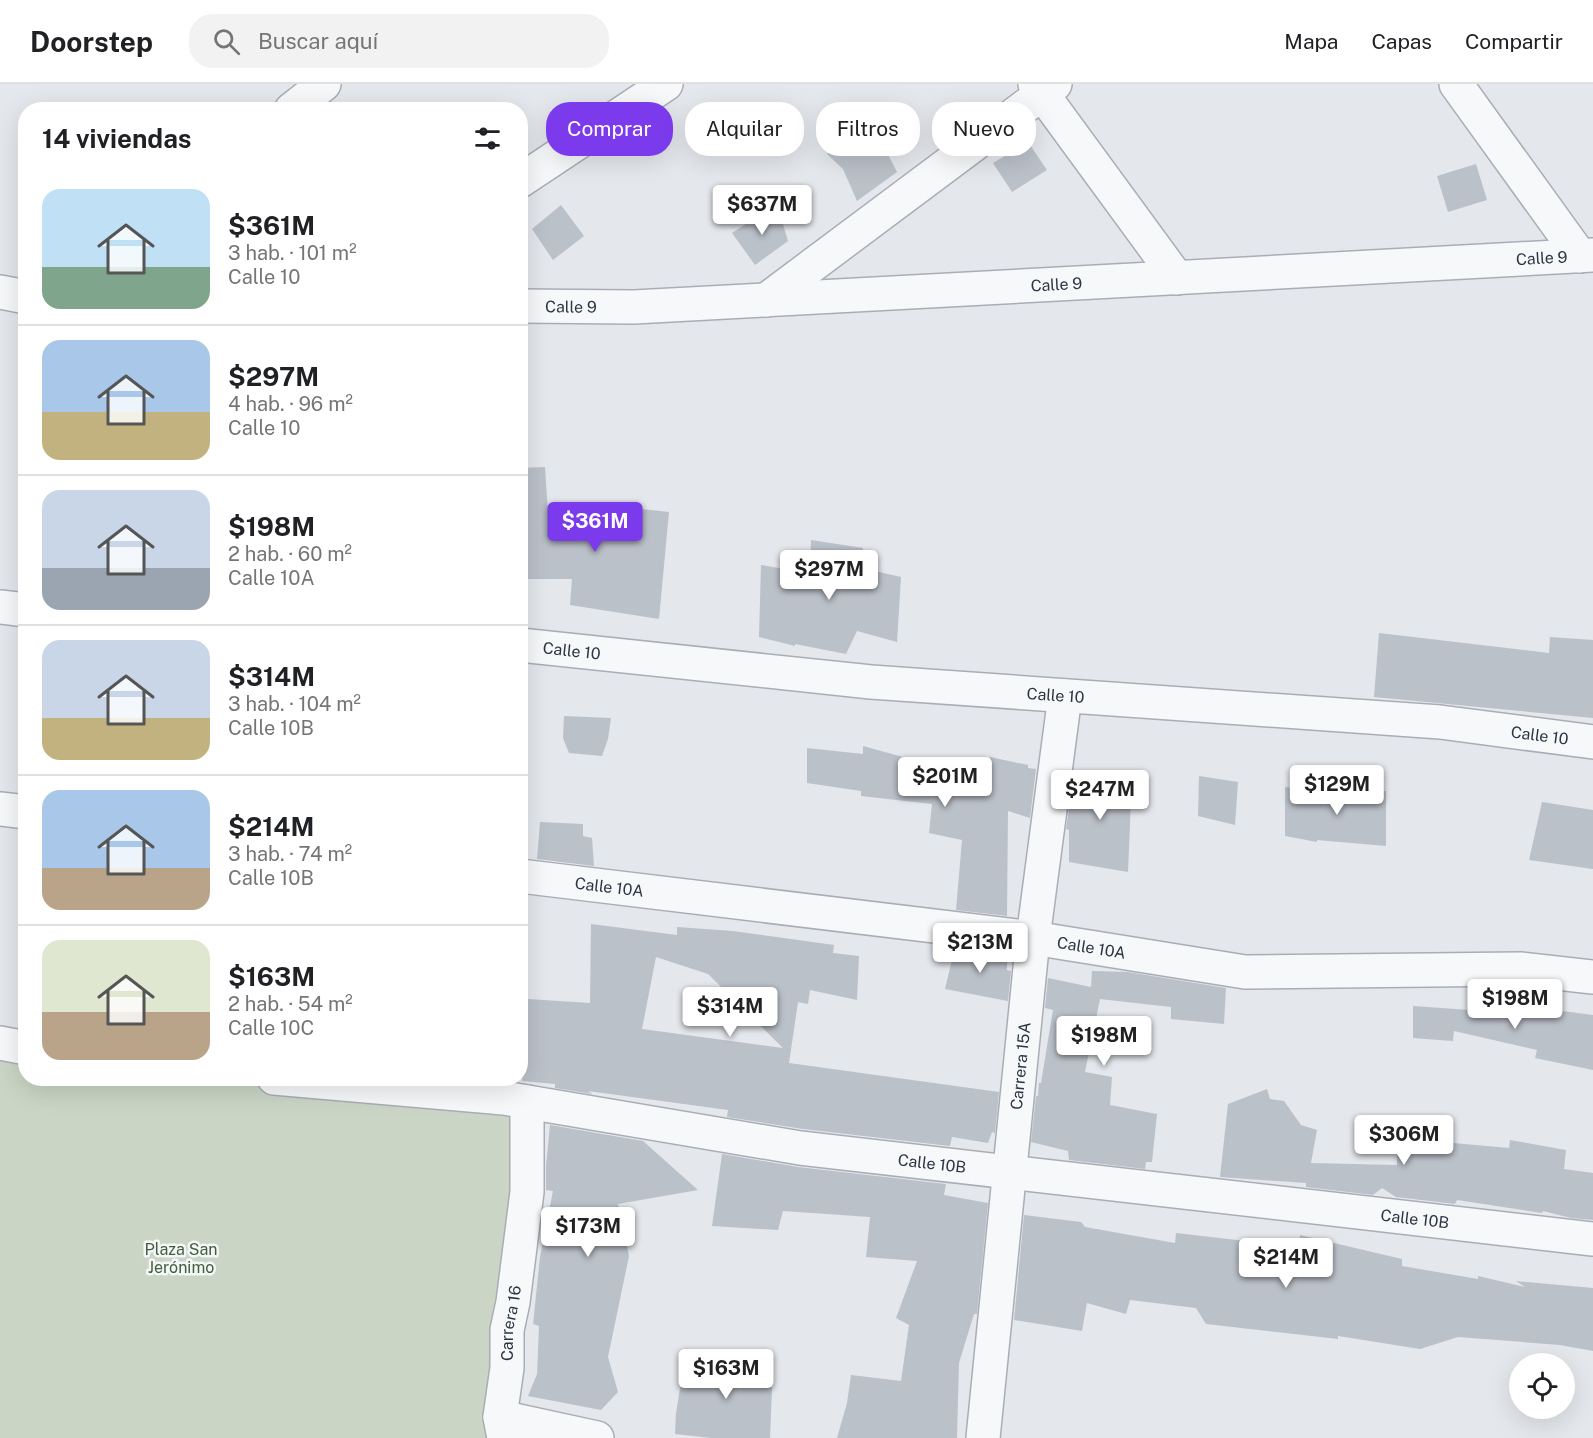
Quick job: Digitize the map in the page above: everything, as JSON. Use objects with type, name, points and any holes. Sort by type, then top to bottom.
[{"type":"street","points":[[301,102],[324,84]]},
{"type":"street","points":[[528,176],[666,84]]},
{"type":"street","points":[[1456,84],[1586,255]]},
{"type":"street","points":[[766,300],[1044,87],[1178,278]]},
{"type":"street","name":"Calle 9","points":[[528,306],[634,306],[766,300],[1586,255]]},
{"type":"street","points":[[0,292],[18,295]]},
{"type":"street","points":[[0,607],[18,609]]},
{"type":"street","name":"Calle 10","points":[[528,646],[871,682],[1440,722],[1593,742]]},
{"type":"street","name":"Carrera 15A","points":[[983,1438],[1033,938],[1065,696]]},
{"type":"street","points":[[0,809],[18,811]]},
{"type":"street","name":"Calle 10A","points":[[528,877],[1033,938],[1245,972],[1520,969],[1593,977]]},
{"type":"street","points":[[0,1043],[18,1046]]},
{"type":"street","name":"Calle 10B","points":[[401,1086],[512,1093],[800,1148],[1593,1239]]},
{"type":"street","name":"Carrera 16","points":[[502,1427],[507,1368],[507,1330],[513,1302],[527,1192],[512,1093]]},
{"type":"street","points":[[502,1427],[597,1438]]},
{"type":"green space","name":"Plaza San Jerónimo","points":[[0,1050],[18,1053],[18,1086],[283,1086],[522,1107],[498,1438],[0,1438]]},
{"type":"building","points":[[1036,154],[1047,170],[1012,192],[993,163],[1005,156],[1036,156]]},
{"type":"building","points":[[829,156],[889,156],[897,172],[857,201],[843,169]]},
{"type":"building","points":[[1476,164],[1487,200],[1448,212],[1437,176]]},
{"type":"building","points":[[561,205],[584,236],[553,260],[532,229]]},
{"type":"building","points":[[771,207],[782,221],[788,241],[755,265],[732,233]]},
{"type":"building","points":[[545,467],[549,527],[599,528],[605,505],[669,512],[659,619],[570,605],[572,579],[528,579],[528,468]]},
{"type":"building","points":[[811,540],[863,548],[861,568],[901,577],[897,642],[857,631],[846,654],[795,644],[795,646],[759,637],[761,565],[810,573]]},
{"type":"building","points":[[1379,633],[1549,653],[1550,637],[1593,640],[1593,718],[1374,697]]},
{"type":"building","points":[[564,716],[611,718],[608,739],[602,756],[569,753],[563,738]]},
{"type":"building","points":[[863,746],[910,759],[988,768],[990,757],[1028,765],[1028,768],[1036,769],[1030,818],[1008,811],[1007,916],[956,910],[962,840],[929,833],[932,804],[861,796],[861,791],[807,783],[807,748],[863,754]]},
{"type":"building","points":[[1074,772],[1132,776],[1128,872],[1069,862],[1069,830],[1066,829]]},
{"type":"building","points":[[1199,776],[1238,782],[1235,825],[1198,816]]},
{"type":"building","points":[[1285,787],[1332,794],[1332,790],[1386,791],[1386,846],[1317,840],[1317,842],[1285,836]]},
{"type":"building","points":[[1542,802],[1593,810],[1593,869],[1529,860]]},
{"type":"building","points":[[540,822],[583,824],[583,836],[592,838],[594,866],[537,859]]},
{"type":"building","points":[[591,924],[677,935],[677,927],[733,931],[834,945],[833,953],[859,956],[857,1000],[810,990],[808,1004],[798,1002],[789,1063],[999,1092],[995,1133],[992,1132],[988,1143],[952,1137],[950,1146],[803,1129],[727,1117],[728,1110],[588,1091],[592,1094],[555,1088],[555,1084],[528,1082],[528,999],[590,1003]],"holes":[[[656,957],[708,974],[783,1048],[642,1029]]]},
{"type":"building","points":[[955,947],[1007,954],[1007,970],[1011,971],[1008,1001],[945,989]]},
{"type":"building","points":[[1092,971],[1128,972],[1226,988],[1224,1024],[1171,1019],[1171,1007],[1100,999],[1085,1072],[1112,1077],[1110,1105],[1157,1114],[1152,1162],[1146,1162],[1145,1169],[1069,1160],[1068,1151],[1031,1142],[1036,1096],[1038,1096],[1039,1083],[1041,1083],[1053,1010],[1045,1008],[1048,978],[1091,987]]},
{"type":"building","points":[[1485,1005],[1593,1015],[1593,1070],[1535,1058],[1537,1050],[1454,1031],[1453,1041],[1413,1038],[1413,1006],[1484,1011]]},
{"type":"building","points":[[1267,1089],[1270,1099],[1284,1101],[1301,1125],[1317,1130],[1311,1163],[1397,1165],[1397,1152],[1422,1153],[1420,1140],[1509,1148],[1510,1140],[1566,1150],[1564,1169],[1593,1173],[1593,1220],[1457,1200],[1455,1204],[1396,1197],[1382,1188],[1373,1195],[1306,1187],[1306,1183],[1220,1177],[1228,1104]]},
{"type":"building","points":[[550,1125],[643,1141],[698,1190],[618,1204],[629,1256],[608,1357],[618,1392],[601,1410],[528,1396],[537,1374],[539,1326],[533,1324],[540,1257],[553,1191],[546,1190]]},
{"type":"building","points":[[722,1154],[798,1167],[946,1184],[944,1195],[988,1203],[977,1314],[974,1314],[959,1363],[957,1438],[837,1438],[847,1403],[851,1375],[901,1381],[909,1325],[896,1318],[917,1261],[866,1257],[870,1217],[783,1211],[778,1230],[712,1226]]},
{"type":"building","points":[[1024,1215],[1081,1222],[1085,1227],[1175,1243],[1176,1233],[1299,1247],[1300,1235],[1402,1259],[1402,1266],[1478,1279],[1478,1276],[1525,1287],[1516,1281],[1593,1288],[1593,1351],[1560,1345],[1458,1337],[1420,1349],[1338,1336],[1338,1339],[1206,1324],[1196,1308],[1130,1300],[1126,1314],[1087,1303],[1082,1331],[1014,1320]]},
{"type":"building","points":[[712,1356],[773,1365],[770,1438],[711,1438],[675,1434],[684,1364],[701,1369]]}]
